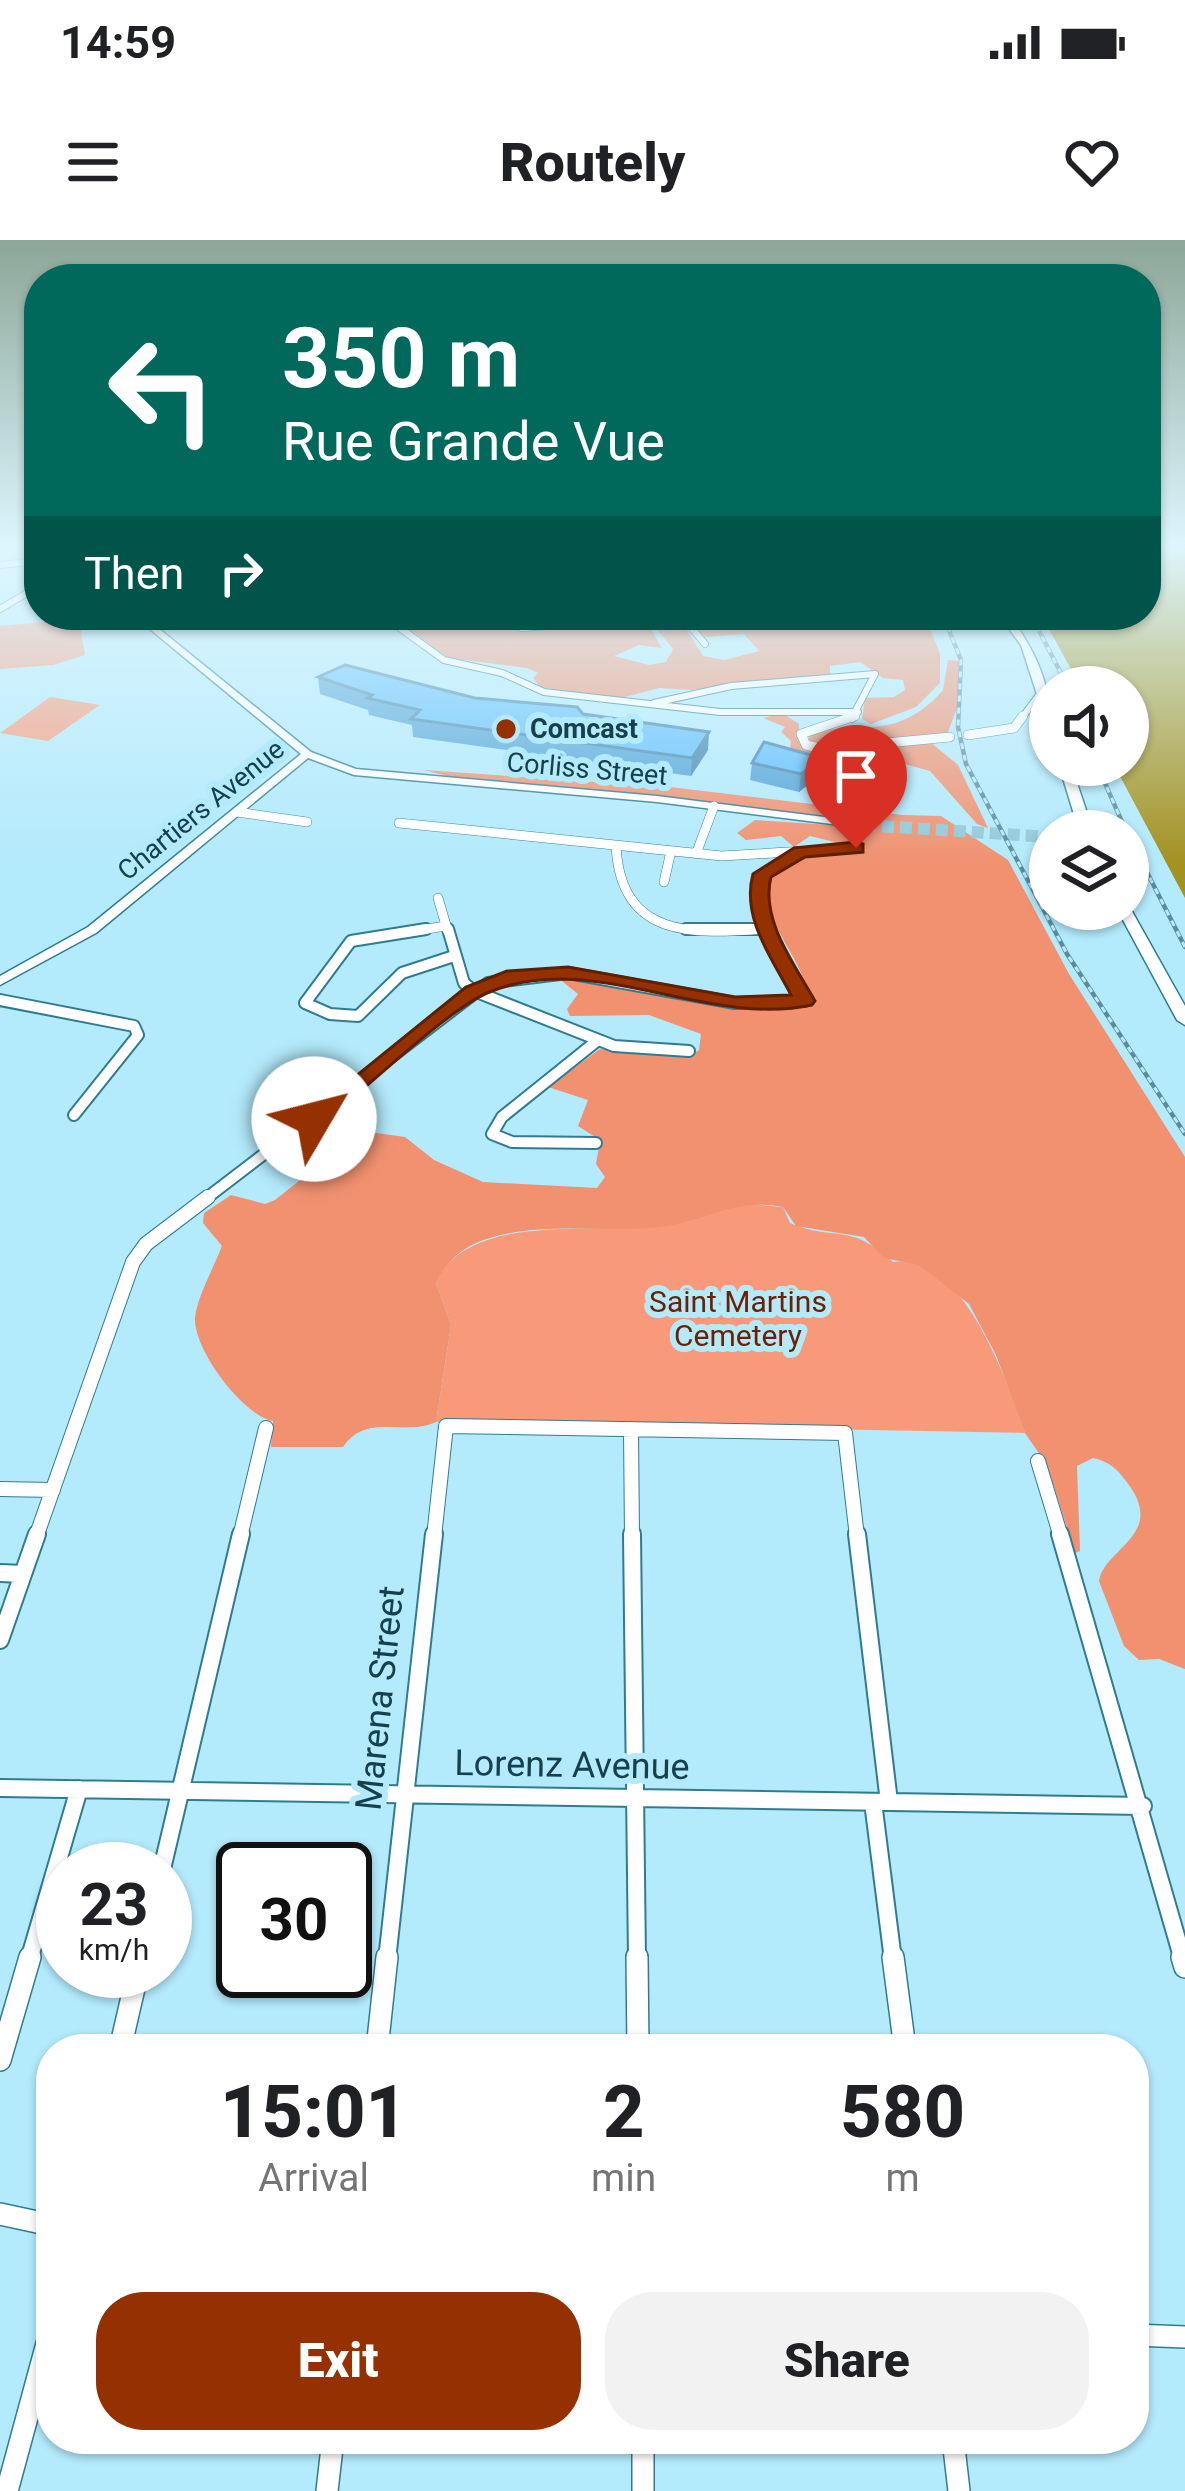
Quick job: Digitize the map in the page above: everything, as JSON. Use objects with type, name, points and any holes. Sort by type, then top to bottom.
[{"type":"main road","points":[[1136,930],[1185,1020]]},
{"type":"street","name":"Chartiers Avenue","points":[[0,981],[92,930],[308,754],[184,653]]},
{"type":"street","points":[[434,653],[544,692],[719,712],[856,710]]},
{"type":"street","points":[[649,705],[719,688],[869,673],[875,676],[856,710],[856,719],[800,737],[813,748],[838,750],[950,737]]},
{"type":"street","points":[[968,735],[1014,728],[1029,708]]},
{"type":"street","name":"Corliss Street","points":[[308,754],[354,772],[864,825]]},
{"type":"street","points":[[285,773],[354,772]]},
{"type":"street","points":[[695,854],[714,806]]},
{"type":"street","points":[[237,812],[307,823]]},
{"type":"street","points":[[399,823],[695,854],[856,848]]},
{"type":"street","points":[[616,846],[614,865],[625,896],[652,920],[705,933],[766,929]]},
{"type":"street","points":[[664,882],[671,851]]},
{"type":"street","points":[[0,1640],[139,1251],[382,1070],[474,991],[514,976],[568,973],[735,1003],[805,1001],[766,929],[758,892],[762,874],[801,852]]},
{"type":"street","points":[[438,898],[464,983],[474,991],[598,1040],[689,1051]]},
{"type":"street","points":[[446,926],[350,940],[305,1003],[330,1014],[358,1016],[402,973],[454,956]]},
{"type":"street","points":[[0,1000],[125,1023],[138,1035],[74,1115]]},
{"type":"street","points":[[596,1143],[496,1138],[493,1128],[598,1040]]},
{"type":"street","name":"Marena Street","points":[[379,2034],[446,1426],[631,1429]]},
{"type":"street","points":[[169,1842],[266,1429]]},
{"type":"street","points":[[638,2034],[631,1429],[844,1432],[904,2034]]},
{"type":"street","points":[[1038,1460],[1143,1806],[1185,1967]]},
{"type":"street","points":[[0,1489],[53,1490]]},
{"type":"street","points":[[0,1573],[23,1574]]},
{"type":"street","name":"Lorenz Avenue","points":[[0,1788],[1143,1806]]},
{"type":"street","points":[[0,2060],[79,1789]]},
{"type":"street","points":[[123,2034],[132,1998]]},
{"type":"street","points":[[0,2214],[36,2222]]},
{"type":"street","points":[[1149,2336],[1185,2337]]},
{"type":"street","points":[[7,2491],[36,2385]]},
{"type":"street","points":[[327,2491],[331,2454]]},
{"type":"street","points":[[643,2454],[643,2491]]},
{"type":"street","points":[[955,2454],[959,2491]]},
{"type":"green space","points":[[0,653],[85,653],[53,665],[0,669]]},
{"type":"green space","points":[[50,697],[100,705],[48,741],[0,733]]},
{"type":"green space","name":"Saint Martins Cemetery","points":[[738,1203],[783,1207],[790,1223],[864,1241],[893,1262],[918,1264],[941,1277],[979,1325],[1025,1433],[436,1422],[451,1325],[436,1283],[452,1260],[476,1244],[506,1235],[667,1225]]},
{"type":"shaded area","points":[[441,653],[621,653],[614,656],[649,665],[666,662],[671,653],[701,653],[724,660],[751,653],[940,653],[940,683],[916,707],[871,724],[862,719],[865,698],[894,697],[905,690],[903,680],[883,678],[860,662],[830,666],[830,674],[691,690],[659,688],[617,699],[540,687],[533,678],[538,673],[527,668],[448,658]]},
{"type":"shaded area","points":[[1062,653],[1185,653],[1185,898],[1149,831],[1149,810],[1138,810],[1125,786],[1149,786],[1149,666],[1069,666]]},
{"type":"shaded area","points":[[948,660],[961,661],[961,697],[947,735],[849,747],[807,743],[812,731],[881,726],[912,716],[943,690]]},
{"type":"shaded area","points":[[782,713],[799,724],[799,733],[822,751],[930,742],[958,765],[988,828],[977,824],[930,771],[901,763],[859,765],[790,749],[791,741],[781,732],[785,727],[763,718]]},
{"type":"shaded area","points":[[424,770],[670,787],[941,816],[1008,860],[1029,899],[1029,930],[1045,930],[1185,1157],[1185,1669],[1159,1659],[1139,1660],[1124,1646],[1099,1581],[1140,1518],[1139,1504],[1119,1473],[1093,1458],[1077,1466],[1080,1551],[1075,1553],[1047,1465],[1025,1433],[996,1355],[969,1304],[919,1265],[884,1258],[864,1237],[796,1226],[783,1207],[737,1207],[667,1226],[520,1231],[474,1244],[452,1260],[436,1283],[451,1325],[436,1422],[363,1430],[343,1447],[271,1447],[273,1421],[248,1407],[222,1379],[197,1331],[199,1301],[222,1246],[203,1223],[204,1213],[231,1195],[265,1204],[275,1200],[362,1131],[405,1137],[434,1160],[483,1182],[597,1188],[605,1177],[596,1164],[600,1140],[578,1126],[588,1100],[548,1087],[600,1049],[690,1056],[699,1050],[701,1034],[649,1015],[570,1016],[567,1009],[578,994],[558,978],[733,1007],[805,1005],[802,975],[771,912],[768,875],[799,855],[863,849],[810,836],[794,847],[781,836],[746,840],[737,833],[755,820],[863,827],[666,797],[455,778]]},
{"type":"building","points":[[345,665],[475,698],[577,707],[583,714],[709,732],[692,758],[411,719],[420,710],[367,698],[372,695],[318,677]]},
{"type":"building","points":[[764,742],[822,758],[801,774],[752,763]]},
{"type":"tunnel","points":[[864,825],[1029,836]]},
{"type":"railway","points":[[958,653],[958,727],[966,764],[1067,954],[1185,1134]]},
{"type":"railway","points":[[1051,653],[1057,666]]},
{"type":"railway","points":[[1106,786],[1117,810]]},
{"type":"railway","points":[[1149,876],[1185,947]]},
{"type":"place","name":"Comcast","points":[[506,729]]},
{"type":"route","points":[[314,1119],[382,1070],[474,991],[514,976],[568,973],[735,1003],[805,1001],[766,929],[759,908],[762,874],[801,852],[856,848]]}]
